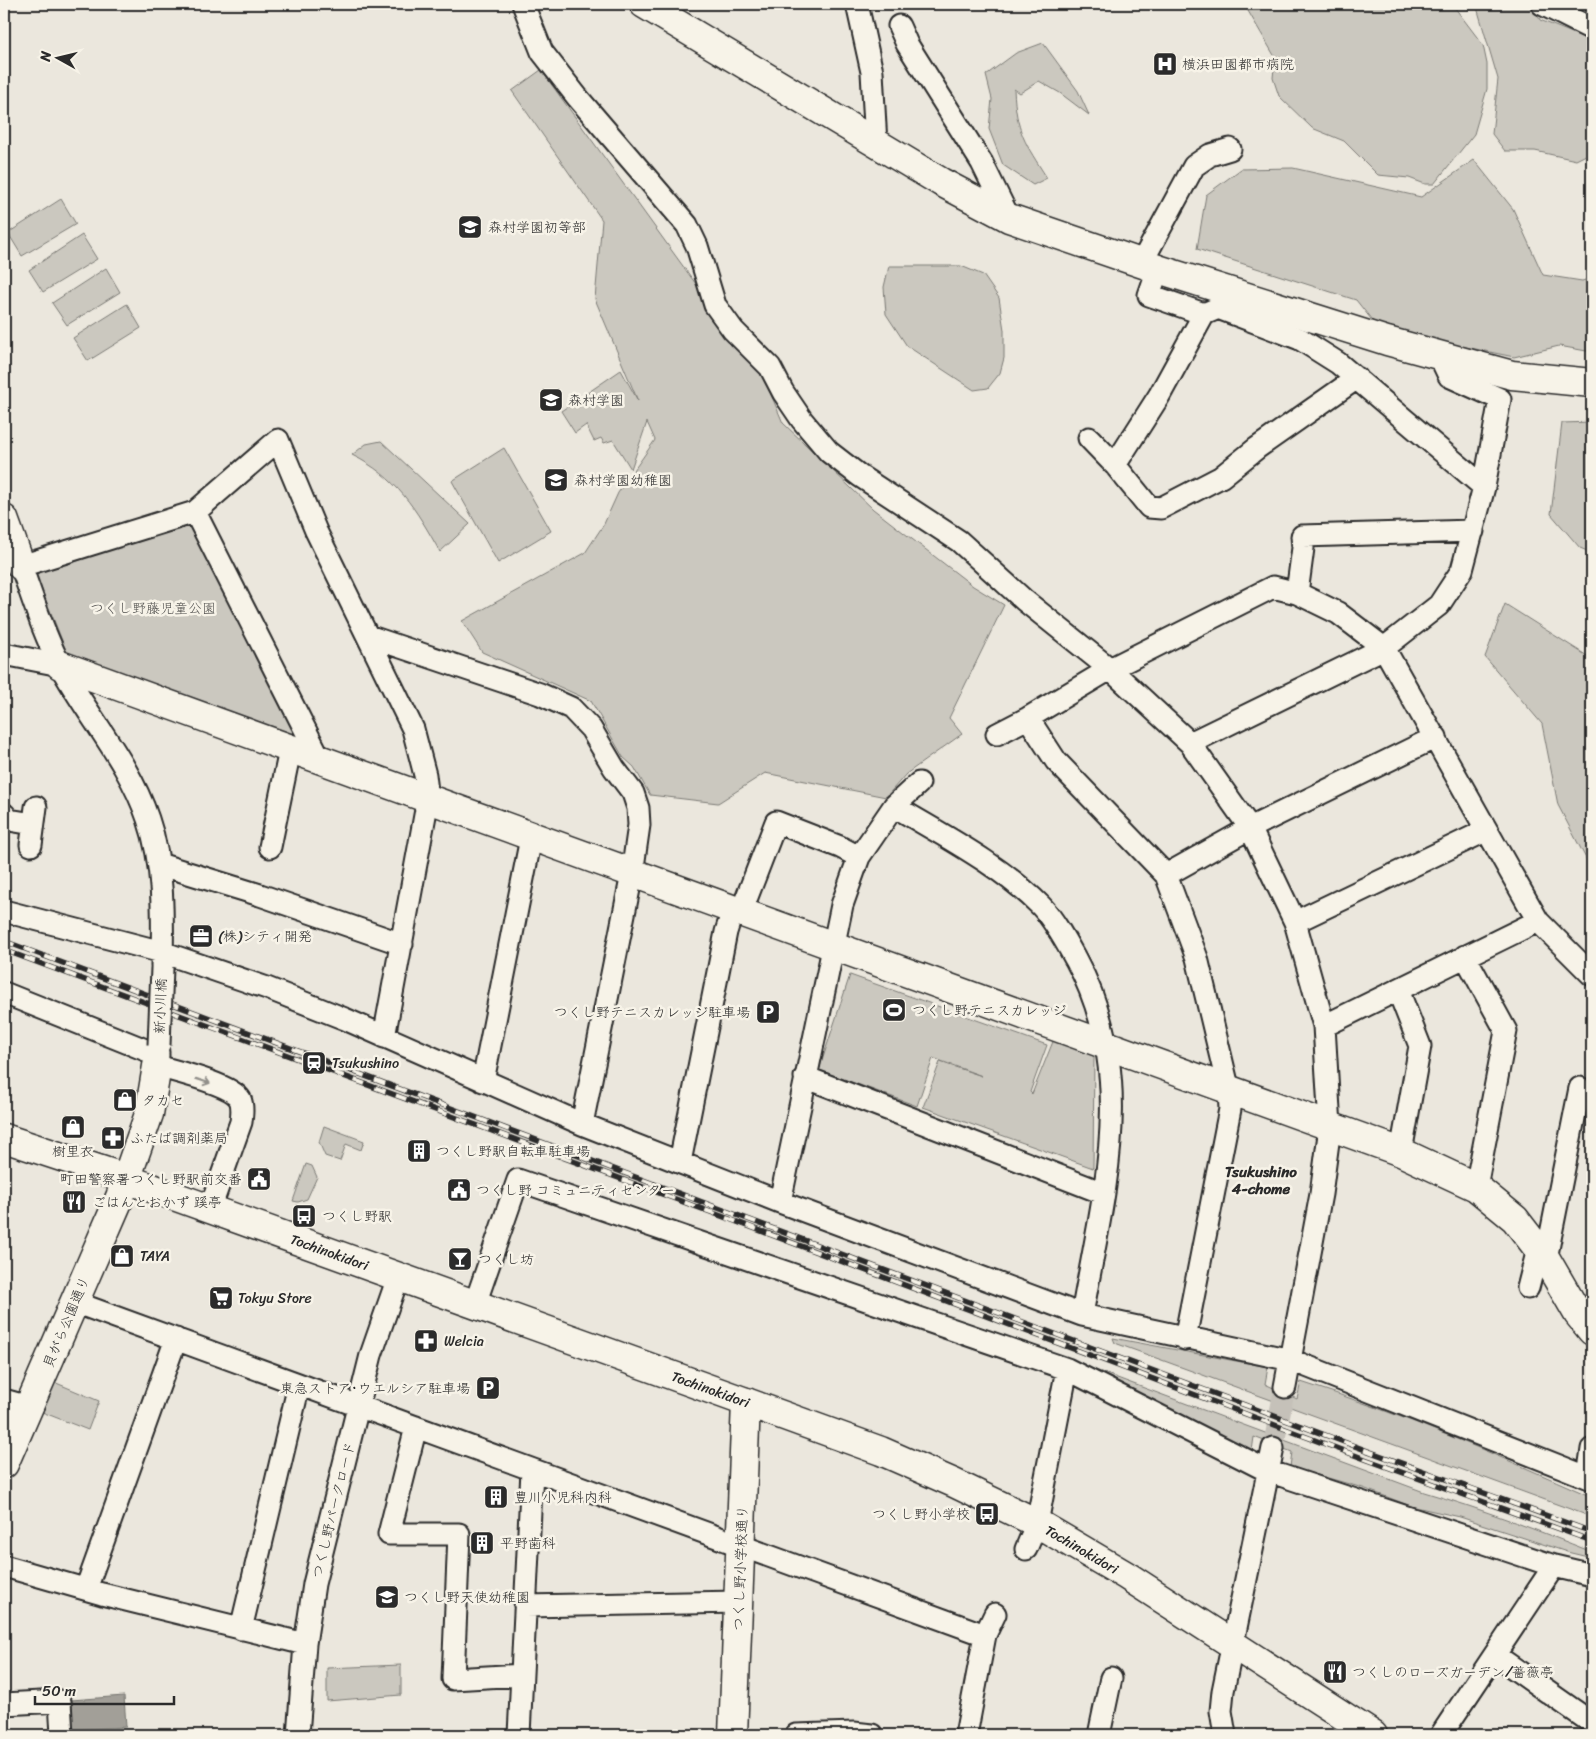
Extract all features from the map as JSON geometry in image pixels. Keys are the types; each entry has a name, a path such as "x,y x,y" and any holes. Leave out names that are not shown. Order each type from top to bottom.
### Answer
{"street":[{"path":"522,4 542,52 578,98 687,225 697,246 714,306 770,367 783,392 802,420 829,452 860,476 959,541 1024,600 1110,669 1190,743 1250,828 1295,922 1324,1026 1330,1127 1322,1194 1285,1387"},
{"path":"644,4 674,12 876,144 941,182 1009,218 1387,341 1512,375 1592,383"},
{"path":"857,4 872,72 876,144"},
{"path":"1542,4 1592,29"},
{"path":"899,26 907,44 982,163 1009,218"},
{"path":"1204,314 1149,295 1150,265 1194,166 1210,156 1230,149"},
{"path":"1115,465 1159,396 1204,314 1218,308 1300,339 1357,378 1387,406 1484,487"},
{"path":"1190,743 1384,648 1439,605 1462,570 1484,487 1500,400 1449,376 1438,354"},
{"path":"1089,438 1115,465 1149,507 1161,508 1221,477 1257,448 1357,378"},
{"path":"4,519 21,566 195,512 278,440 316,531 414,729 422,759 428,799 384,1037"},
{"path":"195,512 320,759"},
{"path":"1297,593 1304,548 1302,536 1473,531"},
{"name":"新小川橋","path":"21,566 46,636 60,665 136,789 148,819 159,864 163,915 158,1055"},
{"path":"997,734 1028,718 1110,669 1273,587 1297,593 1338,613 1384,648 1436,738 1485,831 1538,921 1592,975"},
{"path":"368,636 540,694 571,708 591,729 614,768 633,793 638,808 639,825 632,874 582,1124"},
{"path":"4,654 60,665 531,838 833,945 1109,1048 1401,1152 1476,1187 1515,1220 1542,1254 1578,1314 1592,1331"},
{"path":"1028,718 1056,761 1166,875 1196,958 1229,1091 1230,1109 1185,1338"},
{"path":"1166,875 1250,828 1436,738"},
{"path":"270,847 290,750"},
{"path":"780,1202 842,905 859,857 894,806 919,783"},
{"path":"894,806 1005,875 1042,908 1069,947 1092,988 1109,1048 1113,1106 1112,1145 1082,1315"},
{"path":"4,814 9,820 33,825"},
{"path":"680,1162 726,932 733,910 745,902 776,822 840,847 859,857"},
{"path":"1295,922 1485,831"},
{"path":"483,1081 531,838"},
{"path":"159,864 260,895 402,944"},
{"path":"4,911 162,960 267,988 582,1124 780,1202 1082,1315 1291,1360 1590,1478 1592,1449"},
{"path":"1324,1026 1538,921"},
{"path":"1465,956 1506,1031 1476,1187"},
{"path":"1398,990 1420,1046 1401,1152"},
{"path":"4,993 158,1055 226,1088 240,1099 242,1109 241,1122 210,1209"},
{"name":"貝がら公園通り","path":"4,1464 16,1403 74,1302 127,1179 149,1114 158,1055"},
{"path":"805,1077 1103,1193"},
{"path":"1528,1288 1542,1254 1580,1088"},
{"name":"Tochinokidori","path":"4,1138 127,1179 881,1451 1037,1522 1128,1576 1373,1735"},
{"path":"475,1304 518,1180 1067,1369 1268,1471 1554,1566 1592,1575"},
{"name":"つくし野パークロード","path":"298,1735 305,1644 314,1584 364,1409 371,1355 394,1289"},
{"path":"74,1302 532,1470 741,1544 985,1635"},
{"path":"86,1589 176,1339"},
{"path":"1026,1549 1037,1522 1067,1369"},
{"path":"240,1629 299,1385"},
{"name":"つくし野小学校通り","path":"733,1735 746,1402"},
{"path":"416,1427 389,1534 459,1534 453,1679 522,1675"},
{"path":"1225,1735 1221,1711 1273,1448"},
{"path":"519,1735 532,1470"},
{"path":"4,1566 240,1629 305,1644"},
{"path":"1441,1735 1554,1566"},
{"path":"525,1606 739,1602"},
{"path":"966,1735 985,1635 995,1614"},
{"path":"1495,1655 1592,1723"},
{"path":"1099,1735 1111,1678"},
{"path":"4,1704 60,1701 62,1735"},
{"path":"796,1735 854,1733 872,1735"}],"green space":[{"path":"1244,4 1452,4 1483,45 1487,64 1487,89 1474,134 1434,184 1425,184 1409,178 1378,175 1344,141 1312,128 1279,96 1273,78 1275,57"},
{"path":"1476,4 1532,4 1540,20 1592,41 1592,152 1576,160 1535,151 1505,151 1492,134 1498,79"},
{"path":"1043,43 1078,91 1089,115 1060,93 1039,81 1020,93 1014,89 1017,116 1023,136 1047,178 1033,185 1003,165 989,129 992,99 986,75 1016,53"},
{"path":"541,70 764,378 783,423 873,509 973,586 1004,605 949,718 962,734 906,774 886,797 765,773 718,803 650,795 634,767 623,757 591,701 482,652 462,621 585,553 604,524 618,493 655,440 647,422 631,469 613,440 604,443 601,438 594,441 586,425 575,433 561,411 621,370 638,401 595,299 602,220 512,91"},
{"path":"1474,160 1513,209 1543,275 1582,281 1592,278 1592,352 1559,346 1514,357 1379,329 1356,300 1197,249 1206,195 1241,169 1293,168 1421,197"},
{"path":"61,199 76,224 22,256 8,233"},
{"path":"82,235 97,259 43,292 29,270"},
{"path":"889,266 961,266 983,275 999,298 1004,330 1004,358 1000,373 988,388 974,390 907,346 886,314 884,287"},
{"path":"106,268 120,292 67,325 52,303"},
{"path":"127,304 141,328 88,361 73,338"},
{"path":"1592,422 1592,553 1580,548 1551,514 1562,423"},
{"path":"381,441 470,524 440,552 404,496 381,473 352,455 366,444"},
{"path":"504,448 551,531 498,563 452,481"},
{"name":"つくし野藤児童公園","path":"190,525 299,731 291,737 67,653 34,570 164,527"},
{"path":"1505,604 1592,659 1592,870 1558,805 1542,724 1485,657"},
{"path":"850,975 1047,1045 1030,1092 1032,1094 1054,1039 1094,1056 1093,1168 923,1107 940,1062 982,1076 933,1058 917,1106 819,1070"},
{"path":"324,1126 364,1141 361,1150 346,1144 340,1161 325,1156 319,1142"},
{"path":"306,1164 312,1166 317,1177 307,1199 298,1202 293,1201"},
{"path":"1113,1338 1268,1367 1265,1384 1297,1399 1301,1382 1338,1394 1448,1435 1592,1497 1592,1517 1115,1343"},
{"path":"1093,1369 1424,1492 1467,1505 1530,1528 1592,1552 1592,1558 1567,1552 1460,1517 1411,1506 1363,1488 1290,1467 1292,1452 1254,1437 1252,1451 1195,1421 1094,1373"},
{"path":"54,1382 99,1401 88,1430 42,1412"},
{"path":"401,1665 401,1695 327,1701 327,1668"}],"shaded area":[{"path":"124,1696 126,1727 73,1730 71,1700"}],"tunnel":[{"path":"1273,1448 1285,1387"}],"railway":[{"path":"4,941 1368,1451 1592,1532"},
{"path":"4,950 732,1220 1365,1459 1592,1541"}],"place":[{"name":"横浜田園都市病院","path":"1165,64"},
{"name":"森村学園初等部","path":"470,227"},
{"name":"森村学園","path":"551,400"},
{"name":"森村学園幼稚園","path":"556,480"},
{"name":"(株)シティ開発","path":"201,936"},
{"name":"つくし野テニスカレッジ","path":"894,1010"},
{"name":"つくし野テニスカレッジ駐車場","path":"768,1012"},
{"name":"Tsukushino","path":"314,1063"},
{"name":"タカセ","path":"125,1100"},
{"name":"樹里衣","path":"73,1127"},
{"name":"ふたば調剤薬局","path":"113,1138"},
{"name":"つくし野駅自転車駐車場","path":"419,1151"},
{"name":"町田警察署つくし野駅前交番","path":"259,1179"},
{"name":"つくし野 コミュニティセンター","path":"459,1190"},
{"name":"ごはんとおかず 蹊亭","path":"74,1202"},
{"name":"つくし野駅","path":"304,1216"},
{"name":"TAYA","path":"122,1256"},
{"name":"つくし坊","path":"460,1259"},
{"name":"Tokyu Store","path":"221,1298"},
{"name":"Welcia","path":"426,1341"},
{"name":"東急ストア･ウエルシア駐車場","path":"488,1388"},
{"name":"豊川小児科内科","path":"496,1497"},
{"name":"つくし野小学校","path":"987,1514"},
{"name":"平野歯科","path":"482,1543"},
{"name":"つくし野天使幼稚園","path":"387,1597"},
{"name":"つくしのローズガーデン/薔薇亭","path":"1335,1672"}],"district":[{"name":"Tsukushino 4-chome","path":"1261,1180"}]}
